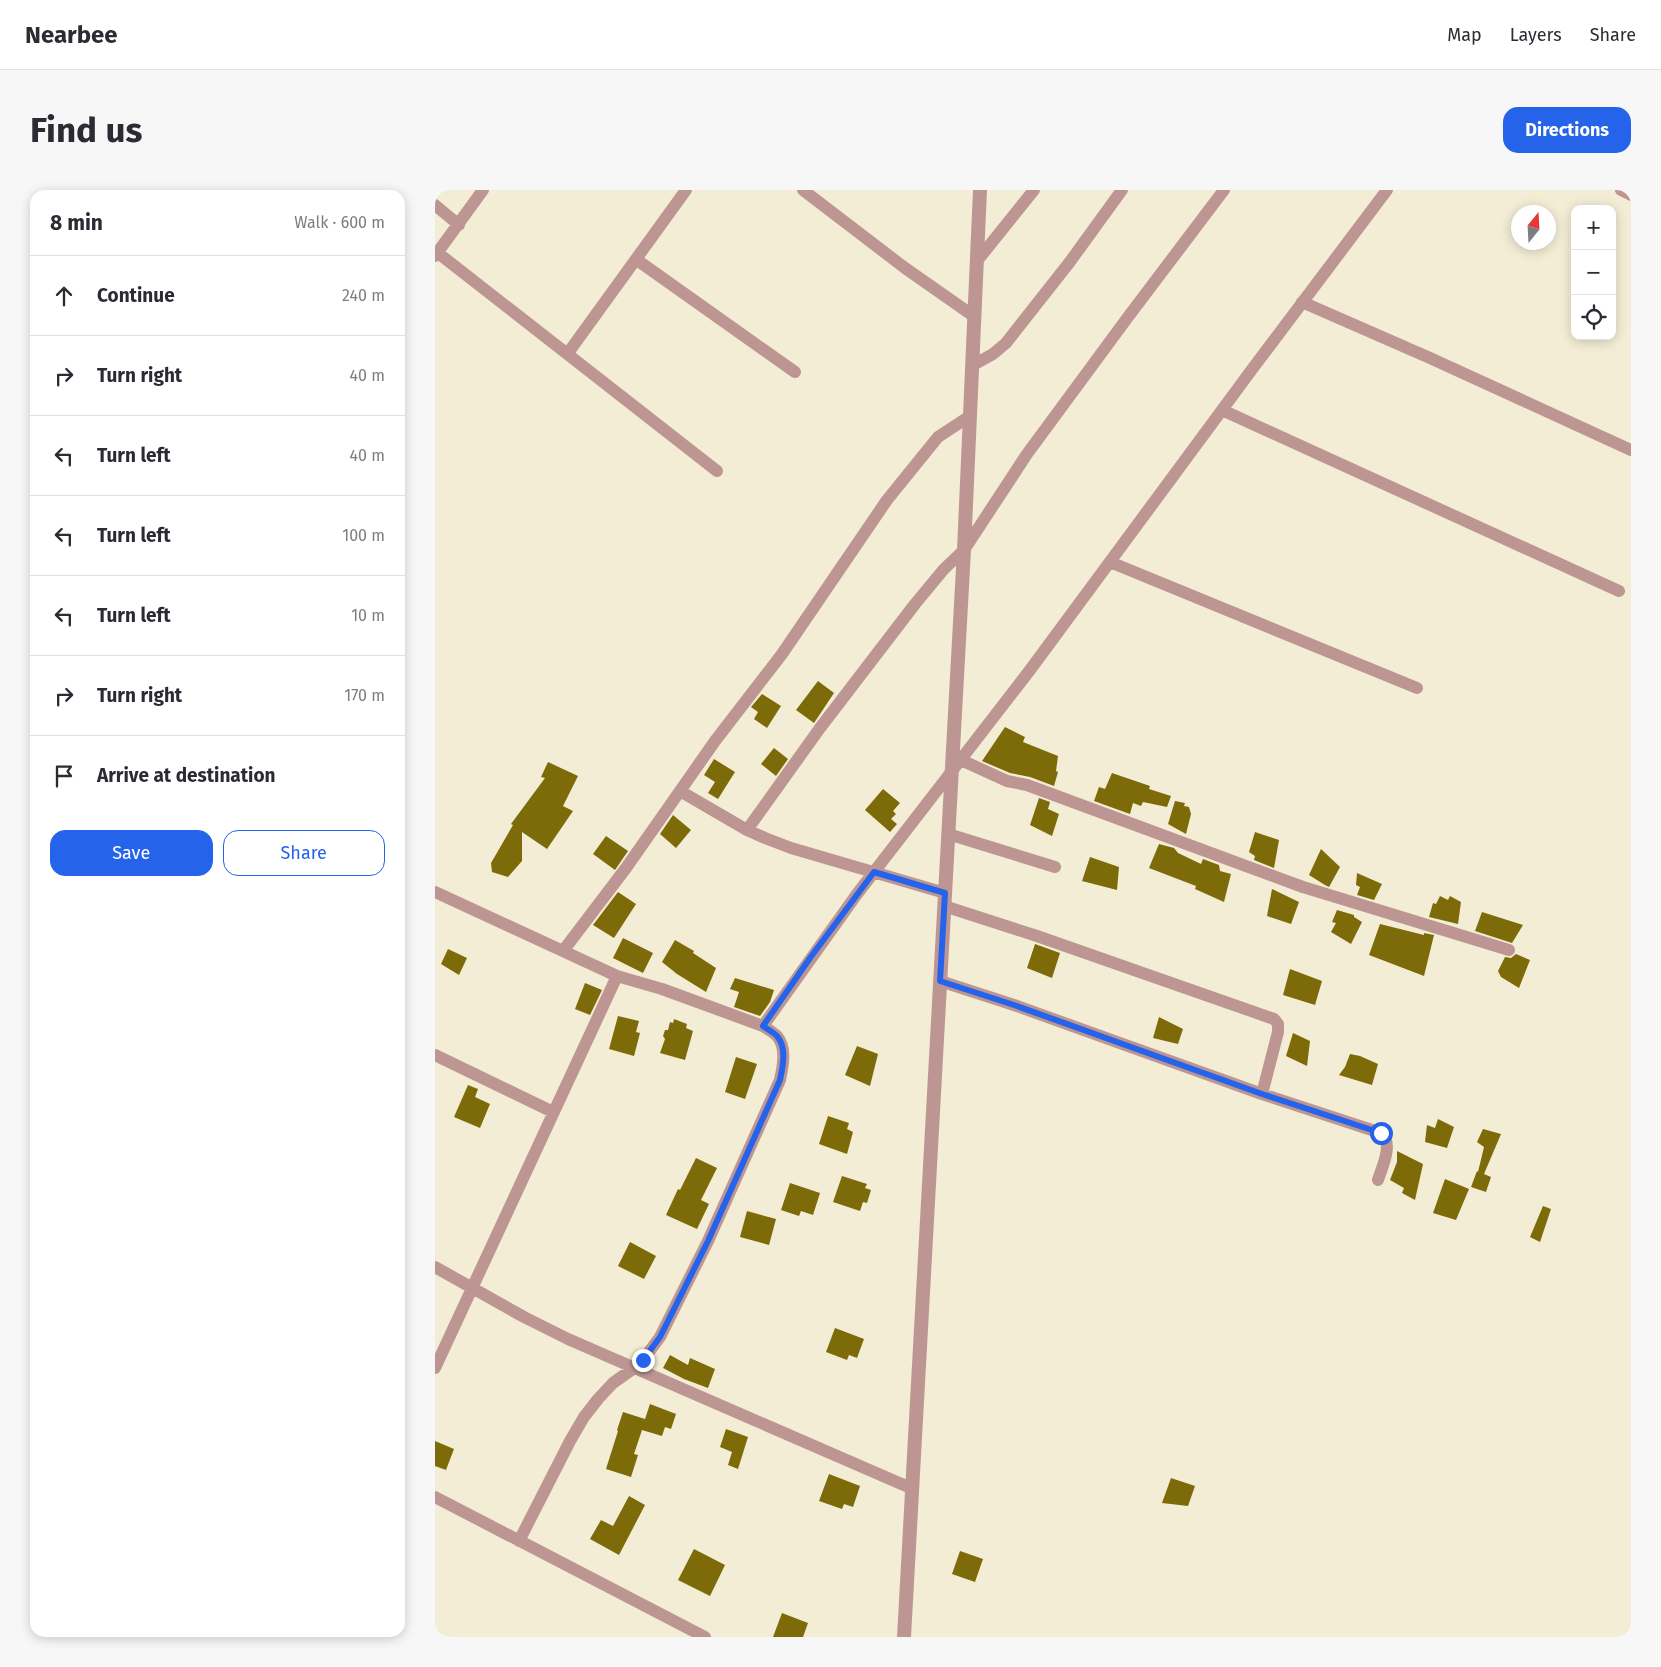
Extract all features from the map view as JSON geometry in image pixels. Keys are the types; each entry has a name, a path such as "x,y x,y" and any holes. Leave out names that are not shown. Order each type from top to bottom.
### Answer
{"street":[{"path":"483,190 436,254 568,353 717,471"},
{"path":"568,353 686,190"},
{"path":"803,190 905,268 975,317"},
{"path":"904,1637 964,550 980,190"},
{"path":"977,261 1034,190"},
{"path":"973,365 993,354 1006,343 1069,263 1122,190"},
{"path":"747,830 820,728 915,604 944,569 964,550 1027,454 1133,309 1224,190"},
{"path":"763,1026 810,958 874,872 1030,670 1387,190"},
{"path":"1621,190 1631,195"},
{"path":"435,205 459,225"},
{"path":"637,260 795,372"},
{"path":"1302,302 1631,450"},
{"path":"1222,410 1619,591"},
{"path":"563,952 626,868 715,741 782,654 887,500 938,437 970,416"},
{"path":"1110,562 1417,688"},
{"path":"961,760 1007,781 1027,785 1303,887 1509,950"},
{"path":"679,791 747,830 791,848 874,872 1098,957 1274,1019 1278,1024 1278,1032 1262,1094"},
{"path":"948,834 1055,868"},
{"path":"435,892 617,976 763,1026 777,1036 784,1058 780,1080 708,1241 660,1337 635,1368 613,1383 597,1399 584,1417 519,1541"},
{"path":"435,1368 617,976"},
{"path":"940,981 1014,1005 1262,1094 1381,1133 1385,1136 1388,1145 1378,1180"},
{"path":"435,1055 553,1112"},
{"path":"435,1268 568,1339 913,1489"},
{"path":"435,1497 519,1541 682,1632 705,1637"}],"building":[{"path":"818,681 834,693 814,723 796,710"},
{"path":"762,694 781,706 767,728 754,719 758,712 751,707"},
{"path":"1005,727 1025,737 1023,742 1058,756 1056,771 1058,772 1054,786 1030,777 1010,773 982,761"},
{"path":"774,748 788,759 776,776 761,764"},
{"path":"714,759 735,772 718,799 708,793 715,782 704,775"},
{"path":"548,762 578,776 563,806 573,811 547,849 522,832 522,861 508,877 492,872 491,863 513,825 511,824 545,778 541,777"},
{"path":"1112,773 1150,786 1149,789 1171,796 1167,807 1143,802 1141,806 1133,803 1130,814 1094,801 1099,787 1105,789"},
{"path":"883,789 900,803 893,811 896,814 891,819 897,824 890,832 865,810"},
{"path":"1039,798 1050,802 1048,809 1059,814 1052,836 1030,825"},
{"path":"1175,801 1185,803 1184,806 1189,807 1191,814 1186,834 1168,824"},
{"path":"673,815 691,830 676,848 660,834"},
{"path":"1255,832 1279,840 1274,868 1254,860 1255,856 1249,852"},
{"path":"606,836 628,851 615,870 593,854"},
{"path":"1159,844 1174,848 1178,853 1201,864 1203,859 1219,865 1220,871 1231,874 1224,902 1195,889 1196,886 1149,868"},
{"path":"1321,849 1340,867 1329,887 1309,875"},
{"path":"1090,857 1119,867 1117,890 1082,881"},
{"path":"1357,873 1382,884 1374,900 1357,895 1360,887 1356,885"},
{"path":"1272,889 1299,902 1291,924 1267,916"},
{"path":"618,892 636,904 614,938 593,925"},
{"path":"1440,896 1448,900 1450,896 1461,902 1458,924 1429,917 1433,903 1436,904"},
{"path":"1337,910 1354,915 1354,917 1362,922 1351,944 1331,932 1336,923 1332,922"},
{"path":"1482,912 1523,925 1512,943 1475,931"},
{"path":"1380,924 1424,935 1424,933 1434,935 1424,976 1369,955"},
{"path":"623,938 653,953 643,973 613,958"},
{"path":"675,940 694,951 693,953 716,968 706,992 662,962"},
{"path":"1035,944 1060,953 1052,978 1027,968"},
{"path":"448,949 467,958 459,975 441,964"},
{"path":"1516,954 1530,960 1519,988 1501,977 1498,971 1505,957 1511,958"},
{"path":"1290,969 1322,981 1315,1005 1283,995"},
{"path":"735,978 774,990 770,1002 760,1016 734,1007 739,992 730,989"},
{"path":"585,983 602,990 590,1015 575,1009"},
{"path":"618,1016 639,1021 636,1032 640,1033 634,1056 609,1049"},
{"path":"1159,1017 1183,1029 1178,1044 1153,1038"},
{"path":"674,1019 687,1024 686,1028 693,1031 685,1060 660,1053 665,1039 663,1036 665,1030 668,1030 670,1022 673,1023"},
{"path":"1293,1033 1310,1041 1307,1066 1286,1056"},
{"path":"857,1046 878,1054 870,1086 845,1075"},
{"path":"1350,1054 1378,1064 1372,1085 1339,1075 1345,1067"},
{"path":"736,1057 757,1064 745,1099 725,1092"},
{"path":"468,1085 478,1089 475,1097 490,1104 480,1128 454,1117"},
{"path":"828,1116 849,1123 847,1129 853,1132 847,1154 819,1144"},
{"path":"1438,1119 1454,1127 1447,1148 1425,1142 1427,1125 1435,1128"},
{"path":"1483,1129 1501,1134 1484,1174 1491,1177 1486,1192 1471,1187 1478,1172 1484,1147 1477,1142"},
{"path":"1397,1151 1423,1164 1415,1200 1402,1193 1404,1188 1390,1180 1397,1162"},
{"path":"696,1158 717,1168 701,1200 709,1204 697,1229 666,1215"},
{"path":"842,1176 867,1184 865,1188 871,1190 867,1203 863,1202 860,1211 833,1202"},
{"path":"1445,1179 1469,1189 1456,1220 1433,1213"},
{"path":"790,1183 820,1193 813,1215 801,1211 799,1216 781,1210"},
{"path":"1543,1206 1551,1209 1540,1242 1530,1237"},
{"path":"747,1211 776,1219 769,1245 740,1237"},
{"path":"630,1242 656,1256 644,1279 618,1266"},
{"path":"835,1328 864,1339 857,1358 849,1355 847,1360 826,1352"},
{"path":"670,1355 688,1365 690,1358 715,1369 708,1388 684,1379 663,1368"},
{"path":"650,1404 676,1414 671,1429 665,1427 662,1436 642,1430 634,1454 638,1455 631,1477 606,1469 623,1412 645,1419"},
{"path":"726,1429 748,1437 738,1469 728,1465 732,1452 720,1447"},
{"path":"435,1441 454,1449 446,1470 435,1466"},
{"path":"829,1474 860,1486 853,1507 844,1504 842,1509 819,1501"},
{"path":"1171,1478 1195,1486 1188,1506 1162,1503"},
{"path":"629,1496 645,1505 619,1555 590,1539 601,1520 613,1526"},
{"path":"694,1549 725,1565 710,1596 678,1580"},
{"path":"960,1551 983,1559 975,1582 952,1574"},
{"path":"782,1613 808,1623 803,1637 773,1637"}],"route":[{"path":"643,1360 660,1337 708,1241 780,1080 784,1058 782,1047 777,1036 763,1026 810,958 874,872 945,893 940,981 1014,1005 1262,1094 1381,1133"}]}
